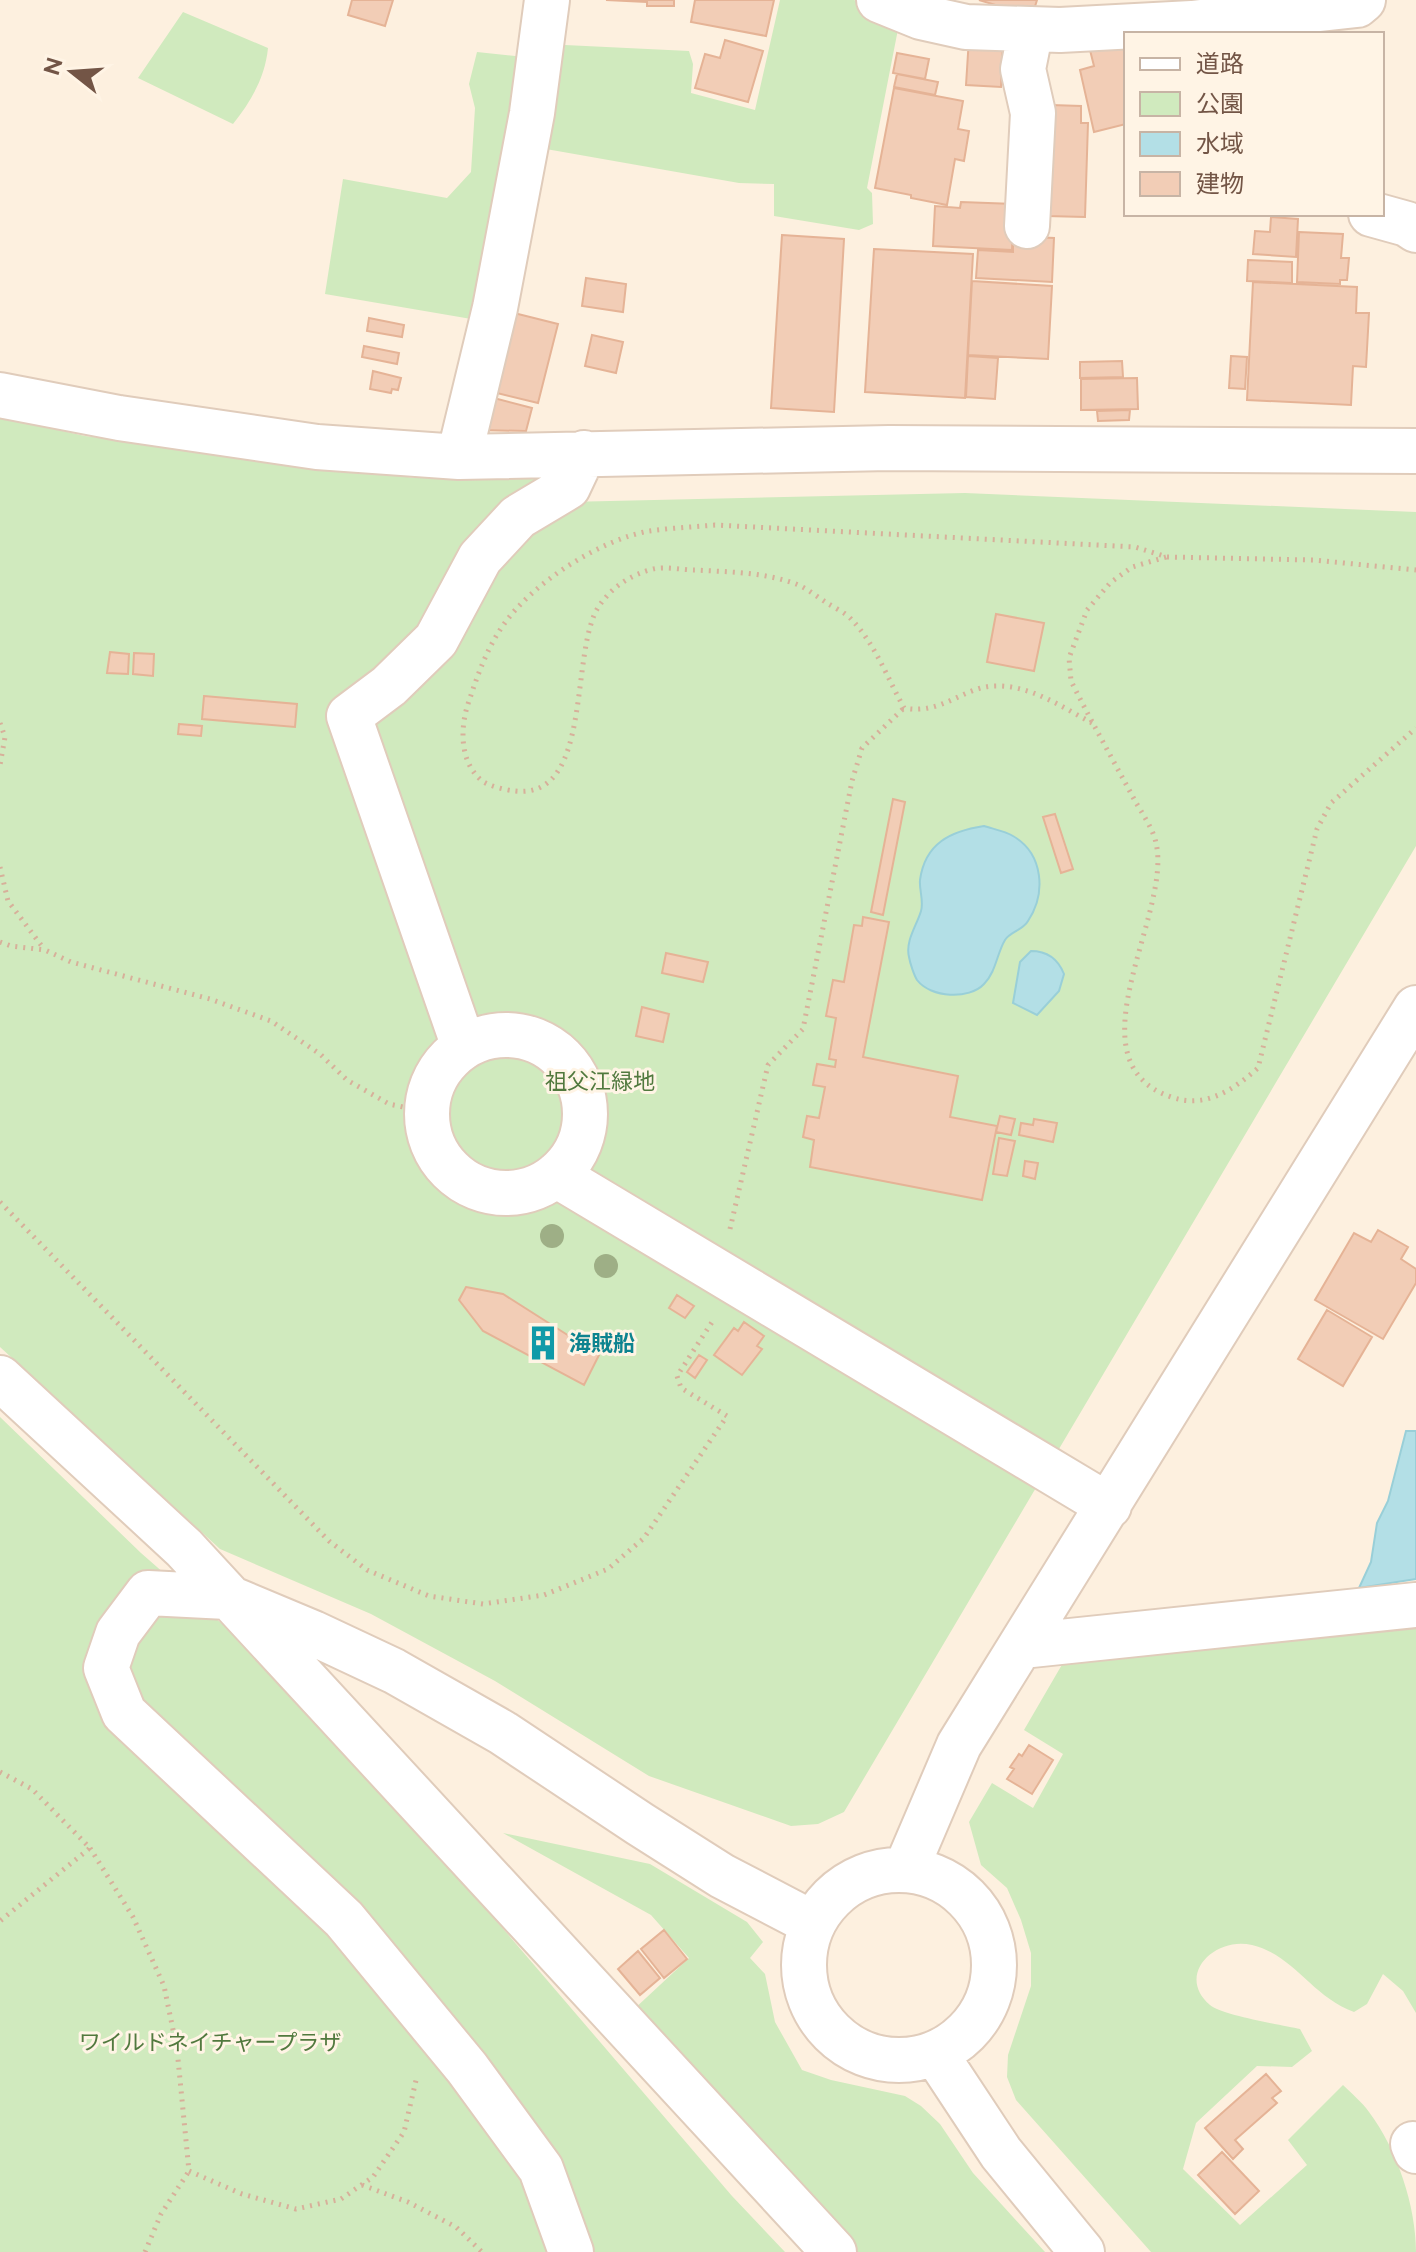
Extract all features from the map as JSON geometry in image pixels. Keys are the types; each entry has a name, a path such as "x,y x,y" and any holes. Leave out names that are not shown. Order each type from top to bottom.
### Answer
{"street":[{"path":"459,457 501,278 532,113 547,0"},
{"path":"879,0 921,17 966,27 1056,20 1192,23 1357,5 1363,0"},
{"path":"1027,226 1033,113 1023,69 1056,20"},
{"path":"1378,216 1407,224 1416,230"},
{"path":"0,395 119,418 317,447 459,457 889,448 1416,451"},
{"path":"464,1047 349,716 389,686 436,640 480,558 518,517 568,487 584,453"},
{"path":"906,1869 959,1745 1416,1008"},
{"path":"514,1035 540,1042 562,1057 578,1079 585,1104 584,1131 574,1155 556,1175 534,1189 509,1194 483,1190 460,1179 442,1161 430,1138 427,1112 432,1087 444,1064 464,1047 488,1036 514,1035"},
{"path":"556,1175 1109,1506"},
{"path":"0,1378 184,1548 834,2252"},
{"path":"571,2252 541,2169 467,2068 344,1919 124,1713 106,1668 118,1633 148,1593 227,1597 394,1671 503,1733 722,1876 812,1923"},
{"path":"1022,1646 1416,1605"},
{"path":"906,1869 937,1877 963,1894 983,1919 993,1949 993,1981 982,2011 962,2037 935,2053 907,2060 879,2059 852,2048 829,2030 813,2007 804,1980 804,1950 812,1923 836,1893 868,1874 906,1869"},
{"path":"935,2053 1001,2153 1082,2252"}],"path":[{"path":"904,708 870,645 851,618 797,585 747,573 655,569 622,581 598,607 587,637 570,744 562,768 548,784 525,793 482,782 469,766 462,739 466,708 482,663 504,623 535,592 574,562 646,532 715,525 1135,547 1167,557 1313,560 1416,570"},
{"path":"1167,557 1132,567 1110,583 1087,610 1069,658 1071,681 1156,842 1157,873 1123,1025 1125,1053 1136,1071 1155,1091 1183,1101 1210,1099 1235,1087 1258,1068 1317,829 1331,803 1416,728"},
{"path":"904,708 921,711 992,686 1022,689 1092,723"},
{"path":"0,1202 329,1541 367,1570 429,1596 483,1604 544,1595 608,1569 644,1538 727,1416 681,1388 677,1376 728,1278 768,1065 803,1029 852,781 862,748 904,708"},
{"path":"0,723 5,737 0,765"},
{"path":"0,867 8,901 45,950"},
{"path":"0,942 45,950 71,962 210,999 271,1021 320,1054 347,1080 389,1104 427,1112"},
{"path":"0,1772 32,1789 90,1848 133,1917 164,1986 177,2049 189,2171 161,2214 145,2252"},
{"path":"0,1921 90,1848"},
{"path":"189,2171 242,2194 296,2209 341,2199 373,2177 404,2132 419,2064"},
{"path":"361,2185 408,2202 456,2227 482,2252"}],"green space":[{"path":"780,0 854,0 900,19 867,188 872,193 873,224 859,230 774,216 774,184 739,183 546,149 565,45 689,51 693,64 691,93 755,110"},
{"path":"183,12 268,48 256,89 233,124 138,78"},
{"path":"477,52 534,58 483,321 325,294 343,179 447,198 471,172 475,108 469,84"},
{"name":"祖父江緑地","path":"0,417 85,436 415,478 547,471 566,502 965,493 1416,512 1416,846 844,1812 818,1824 791,1826 649,1776 495,1681 371,1614 220,1549 0,1347"},
{"name":"ワイルドネイチャープラザ","path":"0,1417 141,1553 262,1659 481,1903 732,2196 785,2252 0,2252"},
{"path":"1416,1616 1416,2013 1403,1991 1383,1974 1367,2004 1354,2012 1326,1996 1280,1957 1267,1950 1238,1944 1213,1952 1198,1970 1197,1982 1200,1993 1210,2005 1239,2016 1300,2029 1312,2051 1292,2067 1257,2066 1196,2123 1183,2169 1240,2225 1307,2165 1288,2140 1343,2085 1369,2112 1396,2160 1409,2197 1416,2252 1151,2252 1016,2100 1007,2077 1008,2055 1031,1986 1031,1953 1007,1888 981,1865 969,1822 992,1783 1033,1808 1063,1754 1024,1730 1067,1656"},
{"path":"503,1833 650,1864 747,1922 763,1942 750,1958 765,1974 775,2022 802,2070 831,2080 905,2096 921,2106 940,2124 973,2173 1045,2252 850,2252 632,2011 689,1958 651,1915"}],"water":[{"path":"984,826 1013,836 1031,853 1039,875 1038,899 1026,924 1005,940 984,984 960,995 940,993 917,980 908,951 922,907 920,884 923,867 927,857 942,841 961,831"},
{"path":"1031,951 1052,957 1064,974 1059,991 1037,1015 1013,1003 1020,962"},
{"path":"1406,1431 1416,1431 1416,1579 1359,1588 1371,1562 1377,1523 1388,1501"}],"building":[{"path":"352,0 393,0 385,26 348,15"},
{"path":"606,0 674,0 674,6 647,6 647,2"},
{"path":"695,0 774,0 766,36 691,22"},
{"path":"979,0 1037,0 1032,16"},
{"path":"969,38 1003,40 1001,87 966,85"},
{"path":"725,40 763,51 748,102 695,88 705,54 720,58"},
{"path":"1124,42 1124,124 1094,132 1080,70 1094,66 1090,50"},
{"path":"897,53 929,59 925,79 893,73"},
{"path":"897,74 938,82 935,95 894,87"},
{"path":"894,88 963,101 958,129 969,131 964,161 955,159 947,205 875,188"},
{"path":"1051,105 1081,106 1081,123 1088,123 1085,217 1047,216"},
{"path":"961,202 1014,204 1012,250 933,246 935,206 960,208"},
{"path":"1271,217 1298,219 1296,257 1253,254 1255,231 1270,232"},
{"path":"1299,232 1343,234 1341,258 1349,258 1347,280 1340,280 1340,284 1297,282"},
{"path":"782,235 844,239 834,412 771,408"},
{"path":"1013,236 1054,238 1052,282 976,278 978,250 1013,252"},
{"path":"874,249 973,254 965,398 865,392"},
{"path":"1248,260 1292,262 1292,283 1247,281"},
{"path":"586,278 626,284 623,312 582,306"},
{"path":"972,281 1052,286 1048,359 968,355"},
{"path":"1253,282 1357,287 1356,313 1369,313 1366,367 1353,366 1351,405 1247,400"},
{"path":"514,313 558,324 538,403 493,392"},
{"path":"369,318 404,325 402,337 367,331"},
{"path":"592,335 623,342 616,373 585,366"},
{"path":"364,346 399,353 397,364 362,357"},
{"path":"968,356 998,358 995,399 966,397"},
{"path":"1231,356 1247,357 1245,389 1229,388"},
{"path":"1122,361 1123,377 1080,378 1080,362"},
{"path":"373,371 401,378 398,390 392,389 391,393 370,389"},
{"path":"1137,378 1138,409 1081,410 1081,379"},
{"path":"490,397 532,408 526,431 481,430"},
{"path":"1130,410 1129,420 1098,421 1097,411"},
{"path":"996,614 1044,623 1034,671 987,662"},
{"path":"110,652 129,654 128,674 107,673"},
{"path":"134,653 154,654 153,676 133,674"},
{"path":"204,696 297,704 295,727 202,719"},
{"path":"179,724 202,726 201,736 178,734"},
{"path":"893,799 905,802 883,915 871,912"},
{"path":"1055,814 1073,869 1061,873 1043,817"},
{"path":"863,917 889,922 863,1057 958,1076 950,1117 997,1126 982,1200 810,1167 814,1140 803,1137 807,1116 819,1118 825,1087 813,1085 817,1064 835,1067 836,1060 829,1059 836,1018 826,1016 833,980 844,982 854,925 862,926"},
{"path":"666,953 708,962 703,982 662,973"},
{"path":"642,1007 669,1014 663,1042 636,1036"},
{"path":"1000,1116 1015,1119 1011,1135 996,1132"},
{"path":"1034,1119 1057,1123 1053,1142 1019,1135 1021,1123 1033,1125"},
{"path":"999,1138 1015,1141 1007,1176 993,1174"},
{"path":"1025,1161 1038,1163 1035,1179 1023,1176"},
{"path":"1378,1230 1408,1247 1401,1259 1416,1269 1416,1283 1383,1339 1315,1300 1354,1233 1371,1242"},
{"name":"海賊船","path":"466,1287 503,1294 599,1355 584,1385 483,1331 459,1300"},
{"path":"677,1295 694,1306 685,1318 669,1308"},
{"path":"1327,1310 1372,1337 1343,1386 1298,1359"},
{"path":"744,1322 764,1336 757,1346 762,1349 742,1375 714,1355 734,1328 738,1331"},
{"path":"699,1355 707,1360 695,1378 687,1372"},
{"path":"1029,1745 1053,1760 1032,1794 1007,1779 1014,1769 1010,1767"},
{"path":"664,1930 687,1959 664,1978 641,1949"},
{"path":"638,1951 660,1978 640,1995 618,1969"},
{"path":"1266,2074 1281,2091 1272,2098 1277,2103 1235,2140 1243,2149 1233,2159 1205,2128"},
{"path":"1222,2152 1259,2191 1235,2214 1198,2175"}],"place":[{"name":"海賊船","path":"543,1343"}]}
